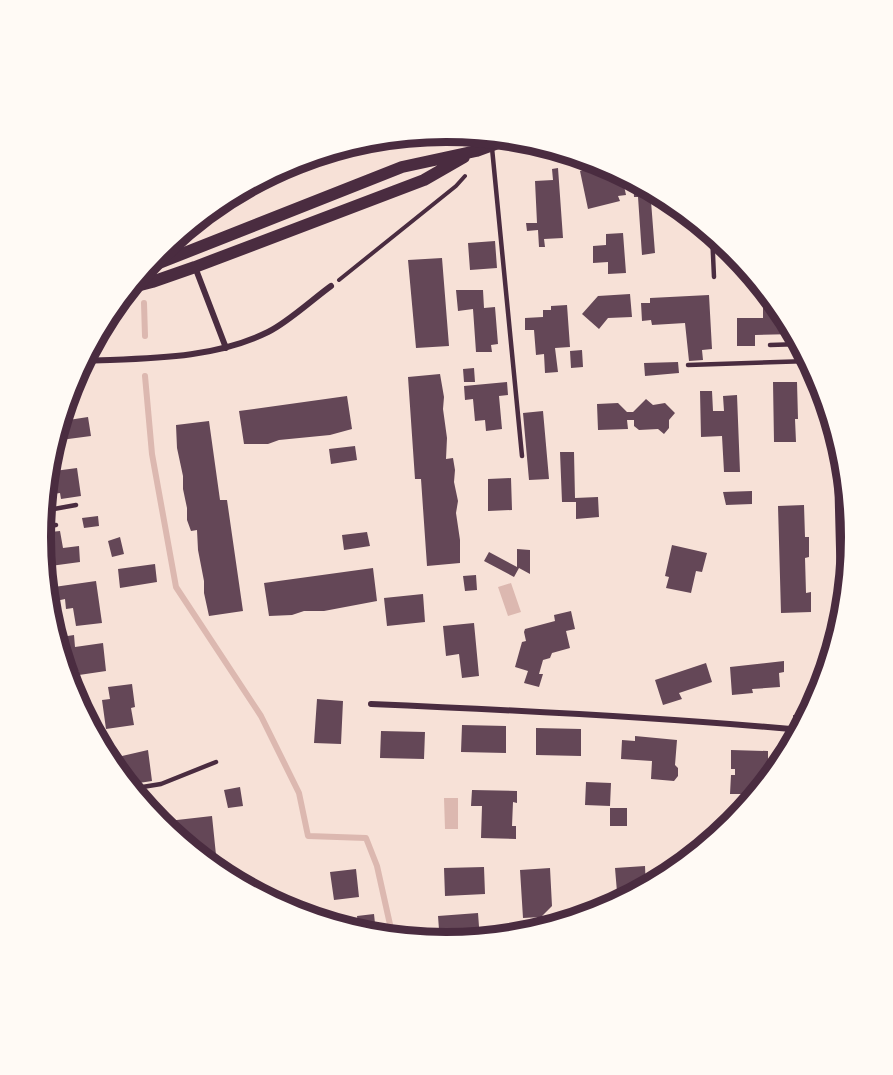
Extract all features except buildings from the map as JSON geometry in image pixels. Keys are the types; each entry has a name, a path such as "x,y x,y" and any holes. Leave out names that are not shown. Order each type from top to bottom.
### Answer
{"main road":[{"path":"165,260 402,167 476,151 492,145"},
{"path":"143,284 195,267 424,180 476,151"},
{"path":"189,250 195,267"}],"street":[{"path":"195,267 226,348"},
{"path":"93,360 206,353 226,348 270,332 331,286"},
{"path":"837,478 840,572"},
{"path":"370,704 555,711 686,719 792,729"}],"lane":[{"path":"473,143 476,151"},
{"path":"492,145 522,456"},
{"path":"713,245 714,277"},
{"path":"770,345 791,344"},
{"path":"688,365 800,361"},
{"path":"52,509 76,505"},
{"path":"51,525 56,525"},
{"path":"140,787 161,784 216,762"}],"path":[{"path":"331,286 456,186 471,170"}],"shaded area":[{"path":"511,583 521,612 508,616 498,587"},
{"path":"444,798 458,798 458,829 445,829"}],"waterway":[{"path":"144,303 145,336"},
{"path":"145,376 152,454 176,587 261,716 299,793 308,836 366,838 377,866 391,929"}]}
